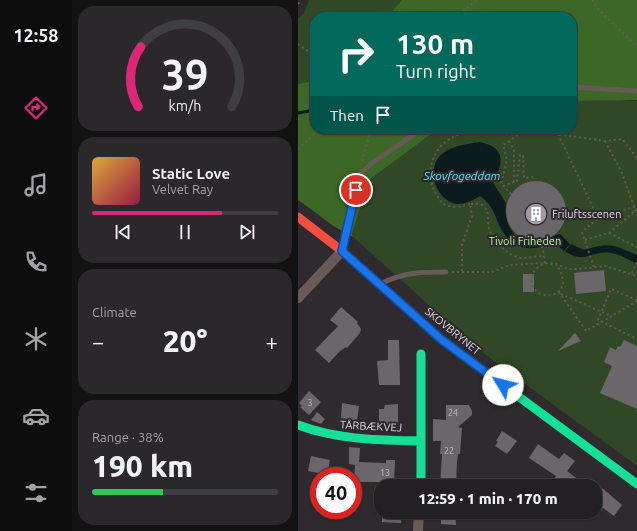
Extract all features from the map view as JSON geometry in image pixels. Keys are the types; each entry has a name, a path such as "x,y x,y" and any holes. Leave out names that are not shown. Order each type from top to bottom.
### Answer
{"street":[{"name":"SKOVBRYNET","path":"298,217 342,251 442,340 637,484"},
{"path":"298,298 342,251"},
{"path":"421,354 421,479"},
{"name":"TÅRBÆKVEJ","path":"298,425 338,437 421,441"},
{"path":"418,531 419,519"}],"lane":[{"path":"577,87 637,91"},
{"path":"342,251 358,176 372,163 415,134"},
{"path":"379,284 397,276 420,272 446,272"}],"path":[{"path":"298,4 301,0"},
{"path":"461,12 477,0"},
{"path":"592,0 637,47"},
{"path":"298,44 310,52"},
{"path":"298,149 314,134"},
{"path":"358,176 370,134"},
{"path":"461,134 439,149 433,158 430,168 432,184 443,204 459,207 470,204 478,204 485,208 491,232 505,250 521,258 544,256"},
{"path":"502,134 518,135"},
{"path":"558,134 605,141 622,139 637,158"},
{"path":"558,134 598,218"},
{"path":"511,194 503,186 501,179 506,160 503,146 509,140 518,135"},
{"path":"509,140 514,150 516,181"},
{"path":"605,141 622,173 636,206 637,215"},
{"path":"516,181 520,155 523,155 524,178"},
{"path":"503,186 524,178 535,177"},
{"path":"462,271 462,245 472,216 470,204"},
{"path":"594,267 582,232 598,218 636,206"},
{"path":"585,240 609,233 636,211"},
{"path":"609,233 637,247"},
{"path":"541,242 546,263"},
{"path":"632,273 637,262"},
{"path":"546,263 537,268 532,277 533,286 536,291 544,296 559,293 562,288 564,278 556,264"},
{"path":"446,272 492,272 510,265 546,263 556,264 572,269 605,266 632,273 637,276"},
{"path":"600,322 598,320 611,289 637,300"},
{"path":"559,293 611,316"},
{"path":"559,293 586,331 637,300"},
{"path":"600,322 637,339"}],"green space":[{"path":"309,0 402,0 391,12 310,12 310,81 298,84 298,19 304,13"},
{"path":"402,0 637,0 637,100 577,101 577,12 391,12"},
{"path":"310,81 310,134 431,134 369,180 352,234 353,237 335,227 298,200 298,84"},
{"name":"Tivoli Friheden","path":"577,101 637,101 637,466 479,350 353,237 352,234 369,180 431,134 577,134"}],"water":[{"name":"Skovfogeddam","path":"480,142 495,148 499,152 499,169 493,183 506,203 506,218 512,231 516,236 529,243 537,243 560,234 570,244 564,251 555,245 525,248 514,243 503,232 491,207 480,196 467,203 458,204 451,202 440,193 434,179 435,164 438,158 452,148"},
{"path":"571,244 584,250 606,245 616,246 637,255 637,264 611,253 598,253 578,257 565,251"}],"building":[{"name":"Friluftsscenen","path":"530,181 542,181 553,186 561,194 566,205 564,223 553,236 542,241 530,241 519,236 511,228 506,217 506,205 511,194 519,186"},
{"path":"604,270 606,291 576,294 574,273"},
{"path":"523,274 534,274 534,292 523,292"},
{"path":"341,307 358,322 357,323 361,329 360,333 347,348 346,347 339,352 329,363 315,350 338,326 330,320"},
{"path":"575,333 581,341 558,351"},
{"path":"388,340 399,340 400,385 379,385 377,361 388,360"},
{"path":"624,340 637,346 637,409 600,393 612,366 604,362 610,347 616,350 618,346 620,347"},
{"path":"309,391 321,402 309,415 300,407 302,406 299,403"},
{"path":"342,403 359,406 357,421 341,418"},
{"path":"398,404 398,424 379,424 379,409 384,409 385,405"},
{"path":"446,405 469,405 472,411 472,415 458,427 462,428 456,479 440,479 441,441 433,441 433,419 446,420"},
{"path":"317,412 325,419 321,424 311,420"},
{"path":"502,431 517,441 507,454 495,446 498,442 496,441"},
{"path":"538,444 559,459 564,453 575,461 567,471 578,479 554,479 556,476 529,458"},
{"path":"349,447 360,448 359,462 386,463 386,460 395,460 394,479 374,479 374,482 362,482 362,467 355,467 355,465 349,464"},
{"path":"311,456 330,460 329,467 310,467 310,471 308,471"},
{"path":"602,488 622,505 614,516 603,508 602,510"},
{"path":"382,519 401,519 401,523 382,522"},
{"path":"441,519 456,519 456,525 441,524"}],"waterway":[{"path":"298,113 310,111"}],"traffic: fast":[{"path":"368,274 442,340 637,484"},
{"path":"421,354 421,479"},
{"path":"298,425 328,434 343,436 421,441"}],"traffic: jam":[{"path":"298,217 342,251 368,274"}],"place":[{"name":"Friluftsscenen","path":"536,214"}],"route":[{"path":"356,190 342,251 442,340 503,385"}]}
